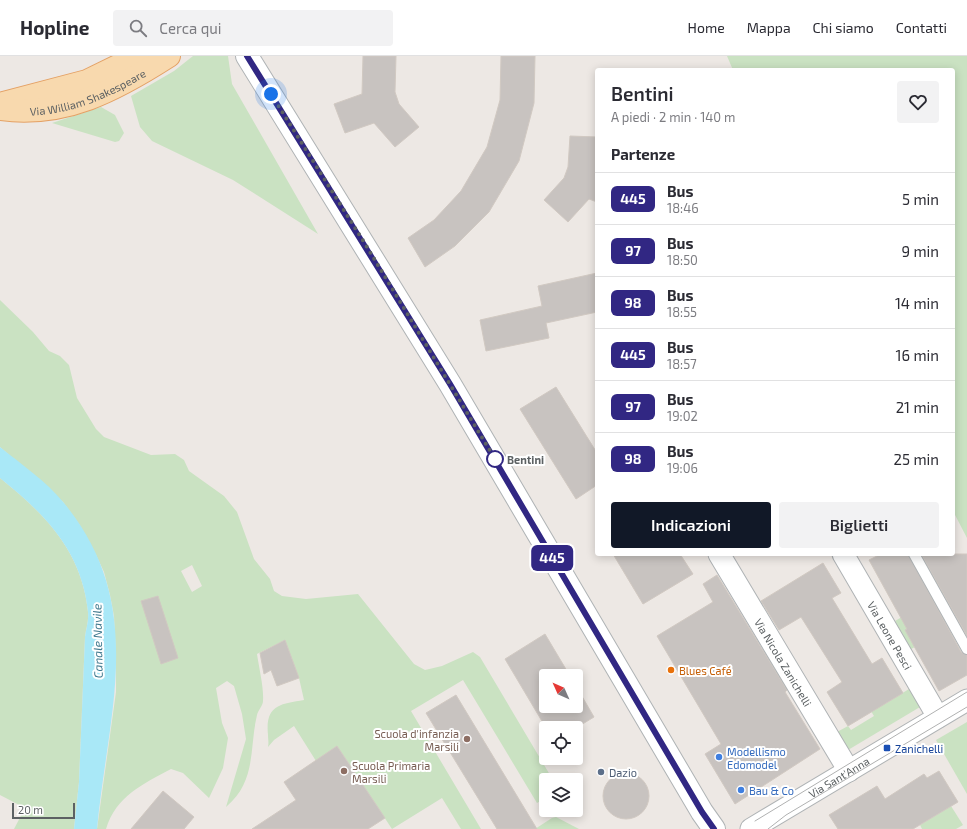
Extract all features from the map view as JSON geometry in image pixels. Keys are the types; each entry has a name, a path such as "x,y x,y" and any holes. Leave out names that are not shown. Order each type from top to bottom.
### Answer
{"main road":[{"name":"Via William Shakespeare","path":"0,104 87,80 138,56"},
{"name":"Via William Shakespeare","path":"0,109 23,112 57,109 98,96 138,76 169,56"}],"street":[{"path":"247,56 450,384 702,812 714,829"},
{"name":"Via Nicola Zanichelli","path":"721,556 849,771"},
{"name":"Via Leone Pesci","path":"844,556 938,717"},
{"name":"Via Sant'Anna","path":"751,829 967,700"}],"lane":[{"path":"915,556 967,649"}],"green space":[{"path":"193,56 228,56 232,84 318,234 233,180 152,141 140,127 131,96 174,71"},
{"path":"727,56 967,56 967,538 955,515 955,68 732,68"},
{"path":"101,107 115,115 124,133 119,141 115,142 52,123"},
{"path":"0,300 33,332 49,351 60,356 69,365 77,398 96,429 104,437 151,455 175,454 184,460 189,471 224,496 237,512 254,559 270,579 274,591 282,596 306,599 358,594 414,664 425,670 442,666 473,652 480,657 539,756 539,765 544,765 549,773 539,773 539,802 537,803 463,680 411,711 481,829 461,829 442,798 392,829 337,746 316,761 294,726 274,740 268,747 268,725 269,717 272,712 281,705 304,700 299,678 285,640 257,654 262,684 263,703 257,715 247,775 243,786 236,797 226,807 246,739 242,714 234,686 227,681 216,688 222,723 228,738 223,768 209,798 183,773 171,769 132,792 116,808 106,829 97,829 116,692 114,616 104,572 79,524 63,502 0,447","holes":["192,565 202,586 192,592 181,571"]},
{"path":"0,478 32,506 59,536 70,553 78,571 84,591 88,618 85,637 79,782 74,829 14,829 25,808 0,795"},
{"path":"926,603 933,614 905,630 915,647 911,649 895,621"},
{"path":"909,689 920,707 848,750 837,732 848,726 851,730 874,716 866,703 879,695 885,704"},
{"path":"967,722 967,794 936,740"},
{"path":"951,806 963,825 956,829 922,829 920,825"},
{"path":"556,817 579,829 535,829"}],"water":[{"name":"Canale Navile","path":"0,447 41,480 64,503 90,541 106,581 114,620 116,660 114,701 97,829 74,829 79,782 85,637 88,618 84,591 78,571 70,553 59,536 32,506 0,478"}],"building":[{"path":"363,56 396,56 395,92 399,104 419,127 395,147 374,123 345,133 334,104 362,94"},
{"path":"501,56 535,56 534,103 519,161 489,212 455,246 425,267 408,238 434,220 461,191 487,147 500,100"},
{"path":"570,136 595,137 595,201 589,199 568,222 544,200 564,178 568,167"},
{"path":"595,273 595,312 546,323 549,338 486,351 480,320 542,306 538,286"},
{"path":"556,387 595,450 595,486 576,499 520,409"},
{"path":"955,554 967,554 967,636 922,556 955,556"},
{"path":"614,556 681,556 693,574 643,604"},
{"path":"877,556 909,556 961,652 967,655 967,675 939,691 905,630 907,629 869,560"},
{"path":"823,563 841,593 832,598 872,664 882,658 903,693 848,726 827,692 842,682 801,617 779,630 761,601"},
{"path":"717,575 787,690 785,692 820,749 735,804 705,754 721,744 657,636 713,602 703,584"},
{"path":"158,596 178,658 161,664 141,601"},
{"path":"545,634 566,669 539,669 539,713 583,713 583,698 594,717 583,724 583,721 542,721 505,659"},
{"path":"285,640 299,678 277,686 271,670 264,674 260,653"},
{"path":"456,695 537,829 497,829 426,713"},
{"path":"337,746 385,818 368,829 252,829 296,800 284,782"},
{"path":"939,771 958,802 913,829 838,829 829,815 877,786 885,799 924,774 927,778"},
{"path":"626,773 639,777 645,783 649,796 645,809 639,815 626,819 613,815 607,809 603,796 607,783 613,777"},
{"path":"163,791 194,817 184,829 131,829"}],"tram line":[{"path":"755,821 967,692"},
{"path":"768,829 786,815 967,707"}],"bus line":[{"name":"445","path":"247,56 367,247 450,384 702,812 714,829"}],"place":[{"name":"Bentini","path":"495,459"},
{"name":"Blues Café","path":"671,670"},
{"name":"Scuola d'infanzia Marsili","path":"467,739"},
{"name":"Zanichelli","path":"887,748"},
{"name":"Modellismo Edomodel","path":"719,757"},
{"name":"Scuola Primaria Marsili","path":"344,771"},
{"name":"Dazio","path":"601,772"},
{"name":"Bau & Co","path":"741,790"}],"route":[{"path":"271,94 367,247 495,459"}]}
